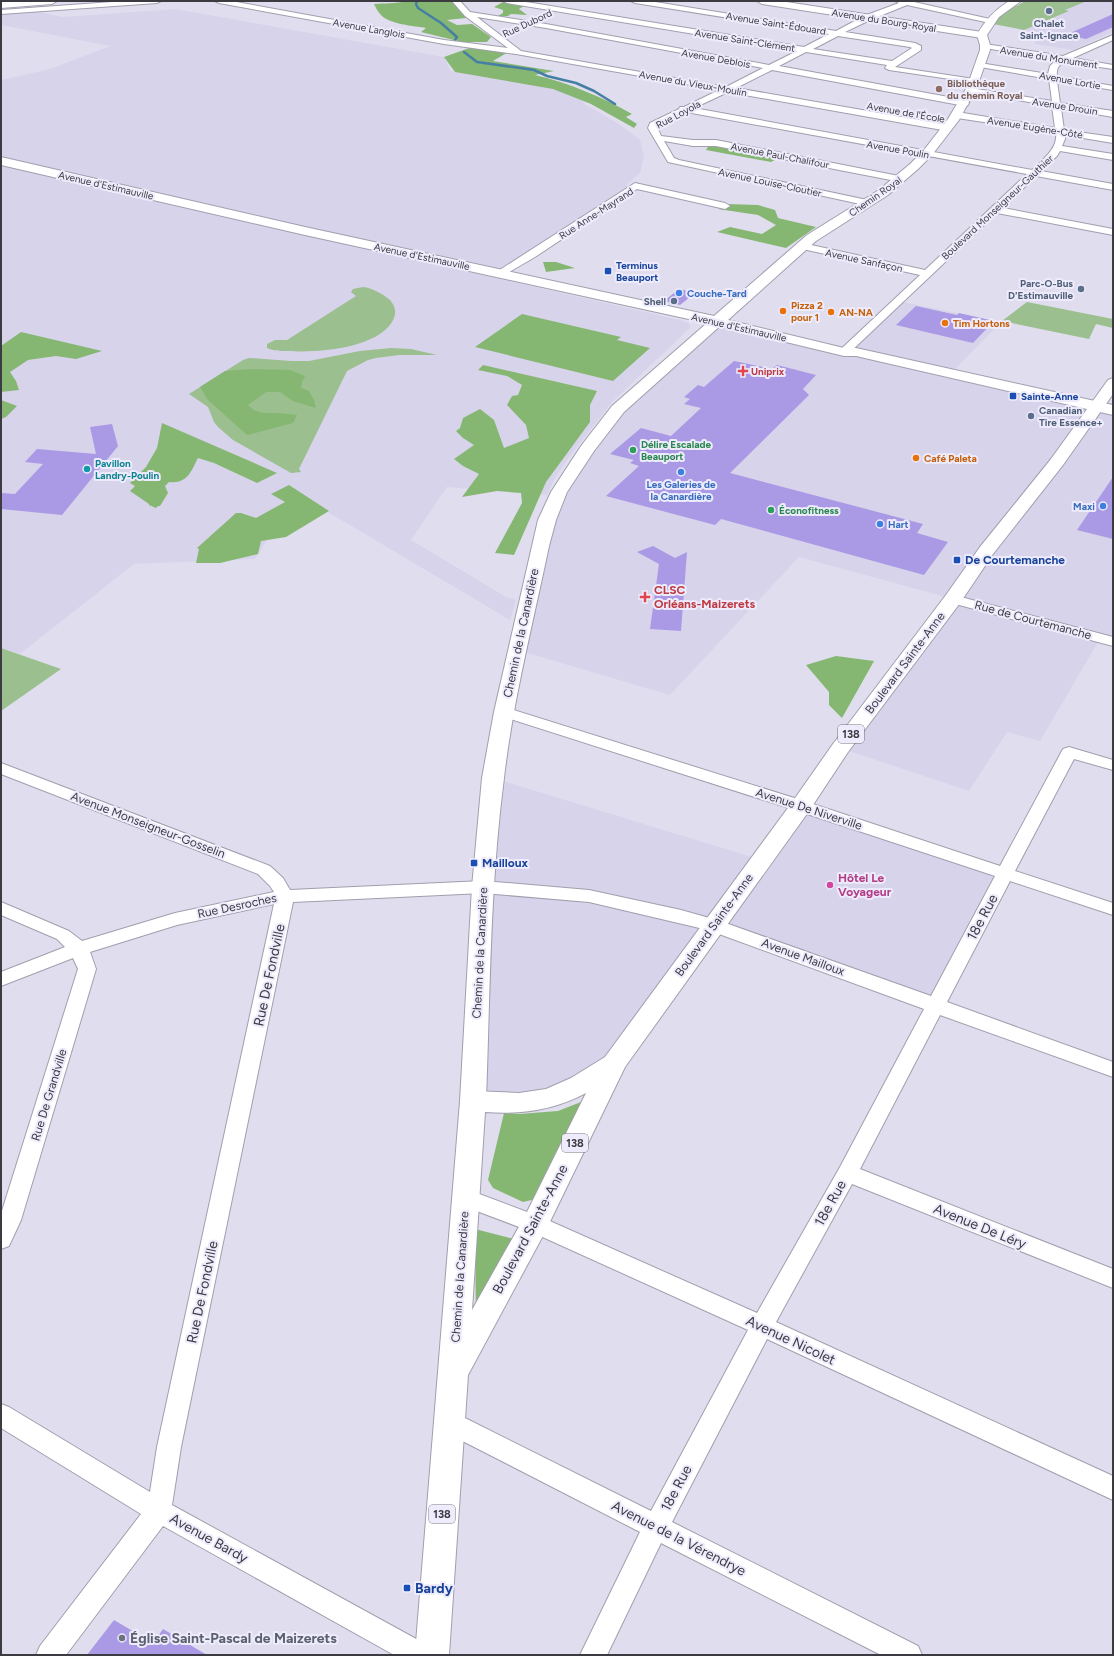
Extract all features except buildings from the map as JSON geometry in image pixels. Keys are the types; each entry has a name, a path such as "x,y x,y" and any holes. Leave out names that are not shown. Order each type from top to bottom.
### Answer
{"main road":[{"path":"1,5 52,1"},
{"name":"Avenue du Bourg-Royal","path":"764,1 982,35"},
{"path":"982,35 990,21 1004,8 1016,1"},
{"name":"Chemin Royal","path":"716,322 796,253 802,246 820,232 870,203 901,179 926,154 953,121 972,86 985,46 982,35"},
{"name":"Avenue d'Estimauville","path":"1,161 305,231 716,322 844,352 850,357 1101,410 1113,417"},
{"name":"Chemin de la Canardière","path":"432,1655 473,1101 483,887 493,778 504,712 540,546 547,520 558,492 587,448 618,409 716,322"},
{"name":"Boulevard Sainte-Anne","path":"453,1373 535,1224 615,1062 801,806 840,748 953,599 986,551 1057,462 1101,410 1113,383"},
{"name":"Boulevard Sainte-Anne","path":"473,1101 519,1103 554,1098 587,1082 615,1062"}],"street":[{"path":"1,12 157,1"},
{"name":"Avenue Langlois","path":"218,1 444,42 519,52"},
{"name":"Avenue du Vieux-Moulin","path":"456,1 468,14 505,33 519,52 728,89 953,121"},
{"name":"Avenue Saint-Clément","path":"507,1 893,64"},
{"name":"Avenue Saint-Édouard","path":"635,1 917,46 918,48 893,64"},
{"path":"898,1 909,2 990,21"},
{"name":"Rue Loyola","path":"671,160 659,138 654,133 652,128 653,125 683,109 728,89 867,18 909,2"},
{"name":"Rue Dubord","path":"478,46 570,4"},
{"name":"Avenue Deblois","path":"468,14 527,23 964,103"},
{"path":"1052,77 1054,66 1064,59 1113,37"},
{"path":"1100,43 1113,45"},
{"name":"Avenue du Monument","path":"985,46 1113,67"},
{"name":"Avenue Saint-Clément","path":"893,64 889,68 972,86"},
{"name":"Avenue Lortie","path":"980,65 1113,88"},
{"name":"Boulevard Monseigneur-Gauthier","path":"844,352 994,209 1034,173 1058,148 1062,140 1052,77"},
{"name":"Avenue Drouin","path":"972,86 1057,105 1113,114"},
{"name":"Avenue de l'École","path":"857,104 953,121"},
{"name":"Avenue Poulin","path":"683,109 1113,187"},
{"name":"Avenue Eugène-Côté","path":"953,121 1061,131 1113,140"},
{"name":"Avenue Paul-Chalifour","path":"659,138 692,143 716,143 901,179"},
{"path":"1058,148 1113,157"},
{"name":"Avenue Louise-Cloutier","path":"671,160 870,203"},
{"name":"Rue Anne-Mayrand","path":"500,273 531,255 635,186 725,206"},
{"path":"994,209 1113,232"},
{"name":"Avenue Sanfaçon","path":"802,246 927,273"},
{"name":"Rue de Courtemanche","path":"953,599 1113,642"},
{"name":"Avenue De Niverville","path":"504,712 801,806 1113,909"},
{"name":"18e Rue","path":"593,1655 656,1527 762,1326 847,1172 1069,752 1113,765"},
{"name":"Avenue Monseigneur-Gosselin","path":"1,768 264,870 277,882 285,896"},
{"name":"Rue Desroches","path":"1,978 79,949 175,919 285,896 483,887"},
{"name":"Avenue Mailloux","path":"483,887 589,896 681,916 714,925 935,1004 1113,1070"},
{"name":"Rue De Fondville","path":"49,1655 159,1511 169,1447 285,896"},
{"path":"1,908 63,935 79,949"},
{"name":"Rue De Grandville","path":"1,1240 10,1220 87,969 79,949"},
{"name":"Avenue De Léry","path":"847,1172 1113,1279"},
{"name":"Avenue Nicolet","path":"466,1198 535,1224 762,1326 1113,1488"},
{"name":"Avenue Bardy","path":"1,1415 159,1511 420,1655"},
{"name":"Avenue de la Vérendrye","path":"449,1422 909,1655"}],"shaded area":[{"path":"1087,1 1113,1 1113,32 1073,50 1034,44 1039,33 1024,30 1068,11 1064,10"},
{"path":"176,9 444,57 451,71 563,92 580,99 586,105 619,124 640,140 644,157 640,173 626,185 635,186 500,273 1,161 1,80 50,69 110,46 1,25 1,13 35,11 62,17"},
{"path":"1,165 680,320 690,324 690,328 613,401 572,453 556,476 547,495 447,487 411,540 506,597 516,600 510,620 326,511 268,539 255,559 134,564 20,654 1,648"},
{"path":"898,301 1001,322 951,373 1113,410 1113,642 1100,639 1040,741 1007,732 969,791 840,748 953,599 799,557 670,695 517,650 547,520 618,409 716,321 844,352"},
{"path":"493,778 762,860 801,806 1004,873 935,1004 714,925 587,1082 473,1101"}],"green space":[{"path":"406,1 454,1 466,18 447,20 457,25 472,24 491,37 487,42 462,42 421,32 426,28 389,21 379,13 374,4"},
{"path":"1025,1 1087,1 1065,10 1069,11 1024,30 993,24 1004,13"},
{"path":"503,2 524,6 519,9 527,15 511,14 508,16 496,17 503,13 503,10 494,7"},
{"path":"472,47 510,51 493,61 554,71 535,75 573,86 609,102 632,114 626,117 637,124 634,128 591,104 553,89 455,72 444,57"},
{"path":"712,140 784,155 771,162 706,150"},
{"path":"727,204 758,205 775,210 778,218 816,227 786,248 717,232 730,227 762,234 776,225 758,215 718,209"},
{"path":"543,262 556,262 575,268 546,272"},
{"path":"363,287 381,294 390,300 394,305 394,319 384,331 373,338 359,344 329,350 283,351 267,348 267,344 275,340 287,340 356,296 351,292 353,289"},
{"path":"1027,302 1113,319 1113,328 1096,324 1089,339 1002,321"},
{"path":"522,314 621,337 617,340 650,348 613,381 475,347"},
{"path":"21,332 102,351 76,359 56,356 28,360 10,372 16,381 19,390 1,392 1,346"},
{"path":"391,348 411,349 437,355 399,355 376,358 368,360 347,371 299,469 301,472 291,473 233,440 214,422 208,407 189,394 243,360 249,358 309,361 360,351"},
{"path":"483,365 597,391 590,405 590,422 546,482 514,555 495,553 522,503 521,493 497,491 462,497 479,474 463,466 454,459 474,445 463,438 456,431 460,428 463,418 480,409 494,420 504,448 529,438 526,425 507,405 512,396 518,395 522,385 507,376 478,370"},
{"path":"254,369 290,370 305,376 301,388 309,391 316,408 293,401 280,392 266,392 248,405 254,410 260,412 297,415 293,423 247,435 208,400 200,387 225,371"},
{"path":"1,400 17,406 6,417 1,419"},
{"path":"162,423 277,473 257,483 214,463 198,458 191,472 185,479 181,481 169,482 165,486 168,493 160,506 156,508 149,505 130,491 135,486 130,483 146,467 157,448"},
{"path":"289,485 329,511 286,537 261,541 258,554 220,563 196,563 199,549 197,548 236,513 241,513 256,518 285,502 271,494"},
{"path":"1,648 61,669 1,711"},
{"path":"836,656 874,661 842,718 829,705 829,692 806,665"},
{"path":"586,1100 536,1199 523,1202 493,1188 488,1180 504,1113 519,1114 558,1111"},
{"path":"475,1229 514,1239 476,1326"}],"waterway":[{"path":"417,1 416,4 418,8 441,23 457,37 455,40"},
{"path":"464,52 477,62 534,70 547,76 576,83 594,91 615,104"}],"place":[{"name":"Chalet Saint-Ignace","path":"1049,11"},
{"name":"Bibliothèque du chemin Royal","path":"939,89"},
{"name":"Terminus Beauport","path":"608,271"},
{"name":"Parc-O-Bus D'Estimauville","path":"1081,289"},
{"name":"Couche-Tard","path":"679,293"},
{"name":"Shell","path":"674,301"},
{"name":"Pizza 2 pour 1","path":"783,311"},
{"name":"AN-NA","path":"831,312"},
{"name":"Tim Hortons","path":"945,323"},
{"name":"Uniprix","path":"743,371"},
{"name":"Sainte-Anne","path":"1013,396"},
{"name":"Canadian Tire Essence+","path":"1031,416"},
{"name":"Délire Escalade Beauport","path":"633,450"},
{"name":"Café Paleta","path":"916,458"},
{"name":"Pavillon Landry-Poulin","path":"87,469"},
{"name":"Les Galeries de la Canardière","path":"681,472"},
{"name":"Maxi","path":"1103,506"},
{"name":"Éconofitness","path":"771,510"},
{"name":"Hart","path":"880,524"},
{"name":"De Courtemanche","path":"957,560"},
{"name":"CLSC Orléans-Maizerets","path":"645,597"},
{"name":"Mailloux","path":"474,863"},
{"name":"Hôtel Le Voyageur","path":"830,885"},
{"name":"Bardy","path":"407,1588"},
{"name":"Église Saint-Pascal de Maizerets","path":"122,1638"}]}
